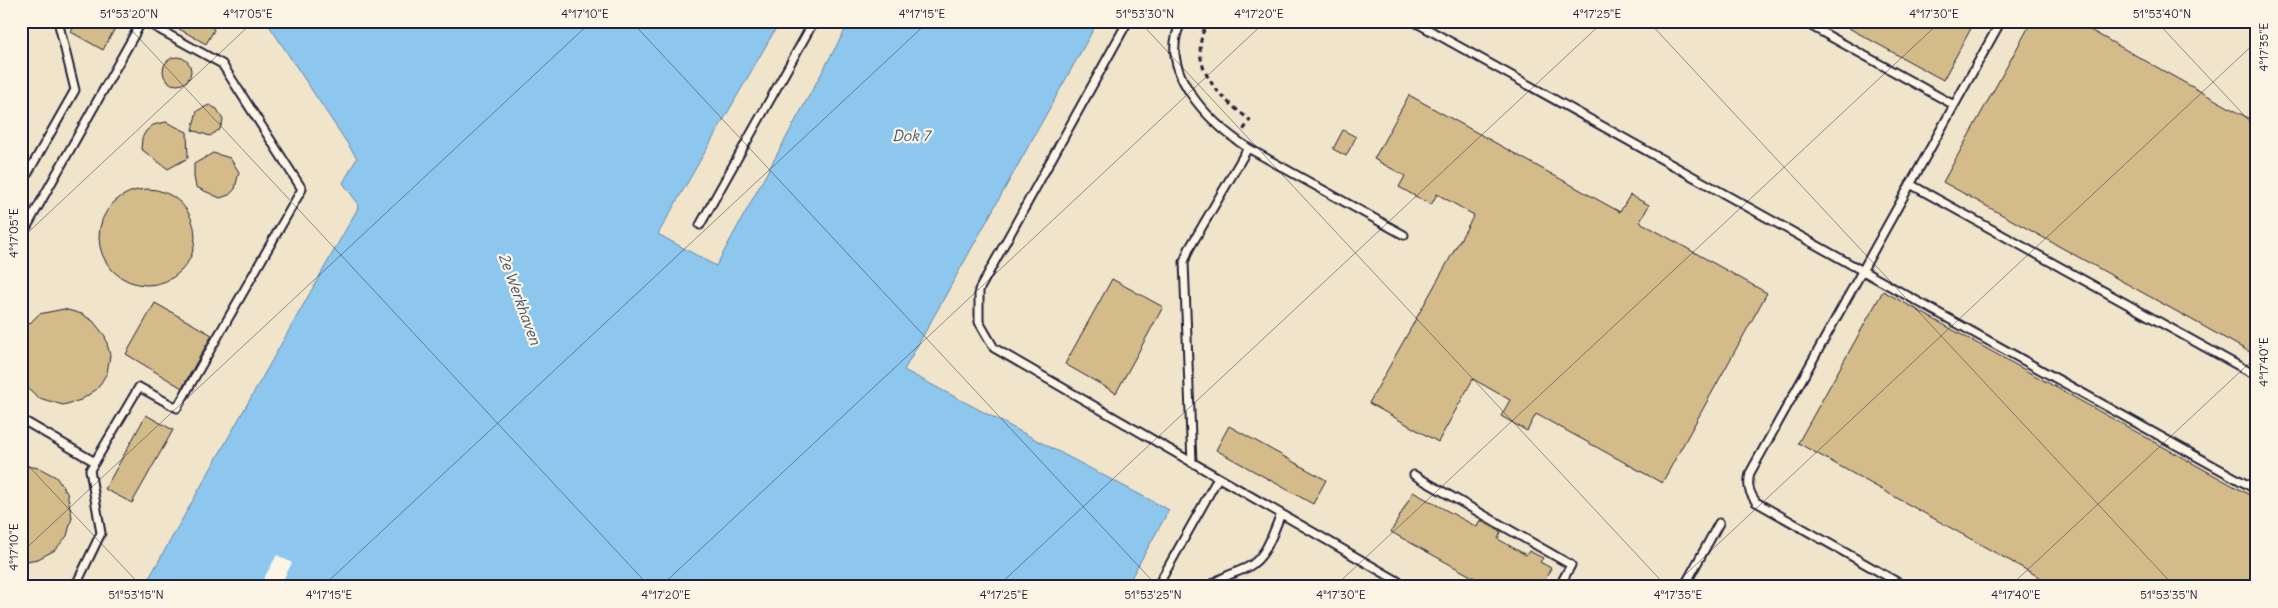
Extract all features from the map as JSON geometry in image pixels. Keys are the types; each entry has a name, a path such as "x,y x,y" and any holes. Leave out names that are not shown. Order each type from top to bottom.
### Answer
{"lane":[{"path":"21,185 75,90 58,21"},
{"path":"21,237 143,21 222,64 302,189 178,408 139,387 90,470 101,533 75,587"},
{"path":"700,225 814,21"},
{"path":"1128,21 979,290 979,322 994,348 1408,587"},
{"path":"1182,21 1175,43 1176,60 1181,76 1202,107 1236,140 1404,236"},
{"path":"1413,21 2257,490"},
{"path":"1802,21 1954,105"},
{"path":"1906,587 1756,502 1749,493 1750,473 2001,21"},
{"path":"1192,463 1184,262 1189,249 1248,148"},
{"path":"1910,184 2257,376"},
{"path":"21,419 95,462"},
{"path":"1414,475 1571,565 1559,587"},
{"path":"1157,587 1218,478"},
{"path":"1209,587 1219,579 1250,566 1263,554 1281,514"},
{"path":"1684,587 1719,523"}],"path":[{"path":"1208,21 1203,30 1199,49 1202,67 1211,85 1226,103 1250,120 1236,140"}],"shaded area":[{"path":"21,21 266,21 357,158 343,183 357,202 358,208 144,587 21,587 21,118 29,104 26,78 21,65"},
{"path":"780,21 2257,21 2257,587 1126,587 1168,510 904,370 658,235"}],"water":[{"path":"266,21 780,21 658,234 716,266 850,21 1098,21 904,370 1169,510 1126,587 144,587 358,208 357,202 343,183 357,158"},
{"path":"21,65 27,98 21,118"}],"pier":[{"path":"277,555 292,563 279,587 259,587"}],"building":[{"path":"77,21 119,21 103,50 71,32"},
{"path":"165,21 209,21 214,30 206,44"},
{"path":"1836,21 1975,21 1943,80"},
{"path":"2032,21 2074,21 2257,123 2257,356 1943,182"},
{"path":"177,57 187,61 191,71 187,81 177,85 167,81 163,71 167,61"},
{"path":"1409,95 1620,212 1630,195 1649,205 1640,222 1767,293 1662,483 1536,414 1527,431 1501,416 1510,400 1473,379 1438,442 1369,403 1474,215 1437,194 1431,205 1399,187 1405,176 1374,159"},
{"path":"209,105 217,109 223,120 220,129 210,136 192,130 197,111"},
{"path":"166,122 187,132 188,158 168,169 141,149 142,138 146,131 153,125"},
{"path":"1343,130 1356,137 1346,156 1333,149"},
{"path":"213,153 230,158 239,172 235,189 229,195 220,198 196,187 194,177 194,164"},
{"path":"147,189 165,193 181,203 191,219 195,237 191,255 181,271 165,281 147,285 129,281 113,271 103,255 99,237 103,219 113,203 129,193"},
{"path":"1112,279 1163,307 1116,393 1065,364"},
{"path":"1883,291 2257,499 2257,587 2057,587 1798,443"},
{"path":"155,303 212,335 182,388 126,354"},
{"path":"64,309 82,314 93,321 105,336 110,355 107,373 97,389 81,400 63,405 39,398 21,382 21,332 39,314"},
{"path":"146,415 173,430 132,503 105,489"},
{"path":"1229,426 1326,480 1313,504 1216,450"},
{"path":"21,465 39,468 56,477 67,493 72,517 67,536 55,550 38,559 21,562"},
{"path":"1413,492 1477,527 1480,520 1501,532 1498,539 1526,555 1529,551 1543,558 1540,562 1551,568 1541,587 1491,587 1391,532"}],"water label":[{"name":"Dok 7","path":"911,135"},
{"name":"2e Werkhaven","path":"520,299"}]}
